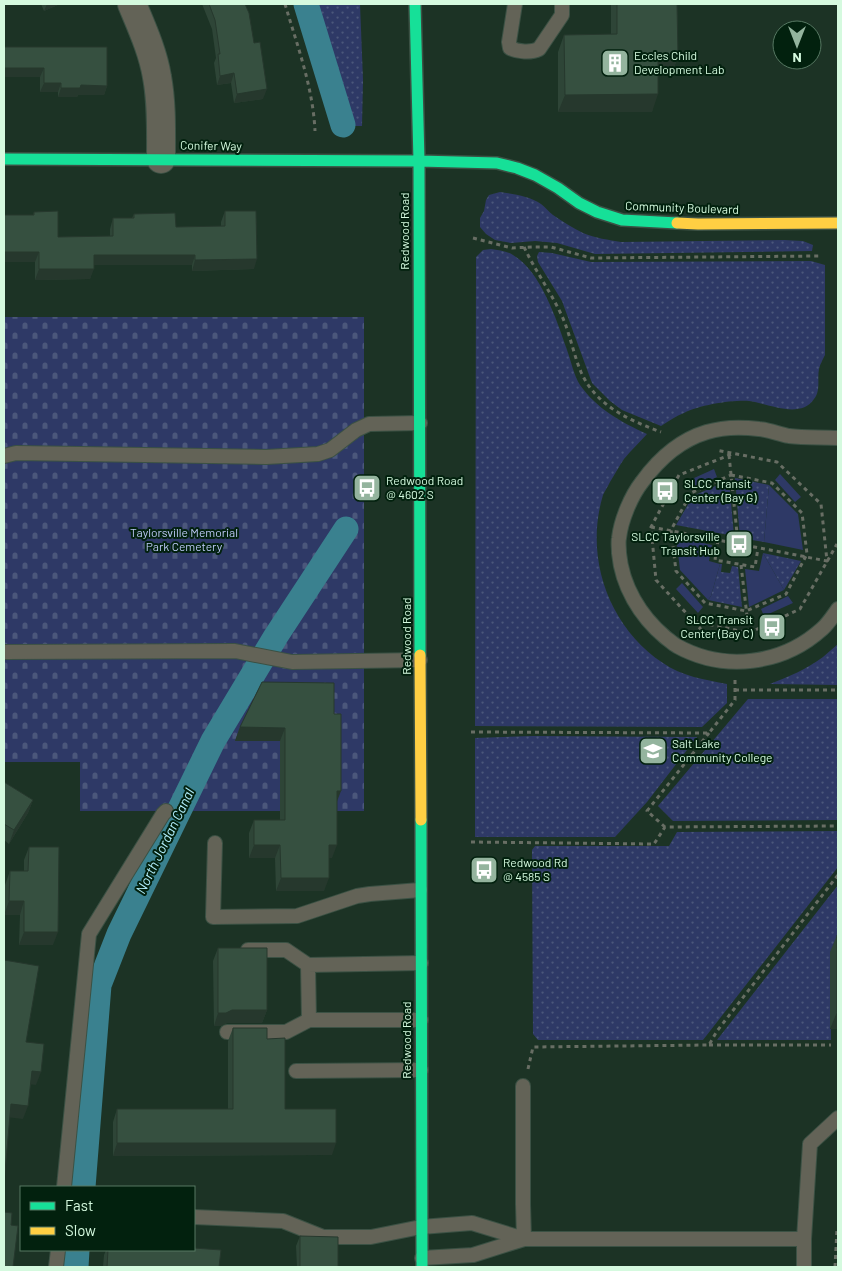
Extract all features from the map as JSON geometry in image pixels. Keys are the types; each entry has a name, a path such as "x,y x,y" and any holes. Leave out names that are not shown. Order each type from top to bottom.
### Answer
{"main road":[{"name":"Redwood Road","path":"415,4 419,161 422,1263"},
{"name":"Conifer Way","path":"4,159 419,161"},
{"name":"Community Boulevard","path":"419,161 497,163 517,168 535,175 558,188 578,203 597,212 622,220 698,224 838,223"}],"street":[{"path":"132,4 149,44 157,76 160,99 161,159"}],"lane":[{"path":"515,4 509,42 510,48 516,51 535,51 539,49 562,15 562,4"},
{"path":"4,456 16,453 299,456 318,454 330,450 356,430 369,424 420,423"},
{"path":"838,438 789,436 760,429 728,428 706,432 688,440 670,452 651,469 636,490 624,516 618,538 620,562 626,585 638,608 656,629 676,646 700,656 745,662 767,659 789,652 807,642 823,628 838,609"},
{"path":"4,652 235,650 292,662 420,660"},
{"path":"64,1186 89,934 166,811"},
{"path":"215,843 213,918 297,916 357,896 420,890"},
{"path":"247,950 286,950 308,965 421,963"},
{"path":"308,965 309,1020"},
{"path":"227,1032 286,1032 309,1020 421,1020"},
{"path":"296,1071 421,1070"},
{"path":"523,1086 524,1239"},
{"path":"804,1267 810,1144 838,1118"},
{"path":"195,1217 284,1221 323,1237 371,1237 421,1227 472,1222 524,1239"},
{"path":"422,1263 473,1255 524,1239 804,1239"},
{"path":"56,1267 58,1251"}],"path":[{"path":"285,4 309,85 315,131"},
{"path":"473,238 512,248 551,247 591,258 819,256"},
{"path":"524,247 561,314 581,372 590,386 603,401 626,418 661,432"},
{"path":"710,448 731,454 777,462 821,504 827,561"},
{"path":"731,454 731,476 738,543"},
{"path":"707,636 656,580 651,526 679,476 731,454"},
{"path":"731,476 772,482 802,513 807,554 786,594 746,611 705,604 676,571 671,530 691,493 731,476"},
{"path":"651,526 827,561"},
{"path":"718,540 714,560 754,567 758,548"},
{"path":"693,621 749,632 800,609 837,544"},
{"path":"741,565 749,632"},
{"path":"735,678 734,700 647,811 665,827 838,826"},
{"path":"735,690 838,690"},
{"path":"471,732 709,733"},
{"path":"471,842 654,844 665,827"},
{"path":"708,1045 838,875"},
{"path":"533,1047 831,1046"},
{"path":"835,1267 838,1229"}],"green space":[{"path":"317,4 360,4 363,80 362,126 354,126"},
{"path":"500,192 532,199 579,231 607,240 621,242 803,241 813,245 812,251 595,254 557,243 535,241 511,243 495,240 480,227 480,218 489,195"},
{"path":"491,249 513,255 523,262 540,284 558,325 576,377 587,394 610,414 647,434 624,459 603,495 598,519 597,543 599,566 615,611 644,648 663,663 678,671 694,677 727,684 727,703 702,727 475,726 476,257 483,250"},
{"path":"539,252 591,262 811,261 825,265 825,355 819,369 816,396 808,405 792,409 783,409 749,401 716,404 691,410 661,426 622,410 592,383 562,301 538,262 537,256"},
{"name":"Taylorsville Memorial Park Cemetery","path":"4,317 364,317 364,811 80,811 80,762 4,762"},
{"path":"714,469 717,477 690,490 683,483"},
{"path":"780,474 801,497 795,502 775,480"},
{"path":"735,478 769,485 764,542 740,538"},
{"path":"729,480 734,536 676,525 693,496"},
{"path":"769,485 798,514 803,550 764,542"},
{"path":"676,537 712,545 709,561 720,564 711,596 708,600 680,570"},
{"path":"763,553 801,561 784,590"},
{"path":"763,553 784,590 749,607 745,569 759,571"},
{"path":"720,564 722,564 721,572 730,573 732,566 738,567 742,607 708,600 711,596"},
{"path":"682,583 703,607 698,613 676,589"},
{"path":"788,596 793,603 764,616 761,609"},
{"path":"838,644 838,685 770,684 810,665"},
{"path":"748,699 838,699 838,820 673,821 658,806"},
{"path":"533,736 697,737 647,802 615,837 475,837 475,738"},
{"path":"838,831 838,867 703,1040 538,1040 533,1034 532,850 535,846 669,846 677,832"},
{"path":"838,885 838,952 830,952 831,1040 717,1040"}],"building":[{"path":"209,4 245,4 249,13 254,43 260,42 267,89 237,94 234,73 220,76 218,54 220,54 215,20"},
{"name":"Eccles Child Development Lab","path":"617,4 677,4 678,57 658,57 658,94 565,95 564,35 617,34"},
{"path":"4,47 107,47 107,86 81,85 80,88 61,88 61,83 44,83 44,68 4,68"},
{"path":"58,211 58,237 113,236 113,218 134,218 134,214 175,213 176,227 225,226 225,211 256,211 257,259 195,260 195,255 94,255 94,269 39,269 39,252 4,252 4,215 34,215 34,212"},
{"path":"262,682 334,683 334,714 341,714 341,791 337,791 337,845 329,845 329,878 281,878 280,845 254,845 254,820 285,820 285,728 240,727"},
{"path":"4,782 33,800 14,830 4,824"},
{"path":"29,847 59,847 58,932 24,932 24,901 9,901 10,871 28,871"},
{"path":"838,935 838,1012 837,1012"},
{"path":"218,948 267,948 267,1010 232,1010 226,1013 218,1013"},
{"path":"4,960 39,966 26,1042 44,1044 41,1072 32,1071 28,1106 11,1104 4,1183"},
{"path":"233,1028 267,1028 267,1039 285,1038 285,1109 336,1109 336,1143 117,1143 117,1109 233,1109"},
{"path":"4,1212 12,1213 11,1225 18,1226 13,1267 4,1267"},
{"path":"300,1236 338,1237 338,1267 300,1267"},
{"path":"195,1248 221,1250 219,1267 107,1267 108,1251 195,1251"}],"waterway":[{"name":"North Jordan Canal","path":"306,4 343,125"},
{"name":"North Jordan Canal","path":"83,1186 99,985 119,934 213,741 276,636 346,529"},
{"name":"North Jordan Canal","path":"76,1267 77,1251"}],"traffic: fast":[{"path":"415,4 419,161 420,655"},
{"path":"4,159 497,163 535,175 597,212 622,220 677,223"},
{"path":"421,820 422,1267"}],"traffic: slow":[{"path":"677,223 838,223"},
{"path":"420,655 421,820"}],"place":[{"name":"Eccles Child Development Lab","path":"615,63"},
{"name":"Redwood Road @ 4602 S","path":"367,488"},
{"name":"SLCC Transit Center (Bay G)","path":"665,491"},
{"name":"SLCC Taylorsville Transit Hub","path":"739,544"},
{"name":"SLCC Transit Center (Bay C)","path":"772,627"},
{"name":"Salt Lake Community College","path":"653,751"},
{"name":"Redwood Rd @ 4585 S","path":"484,870"}]}
